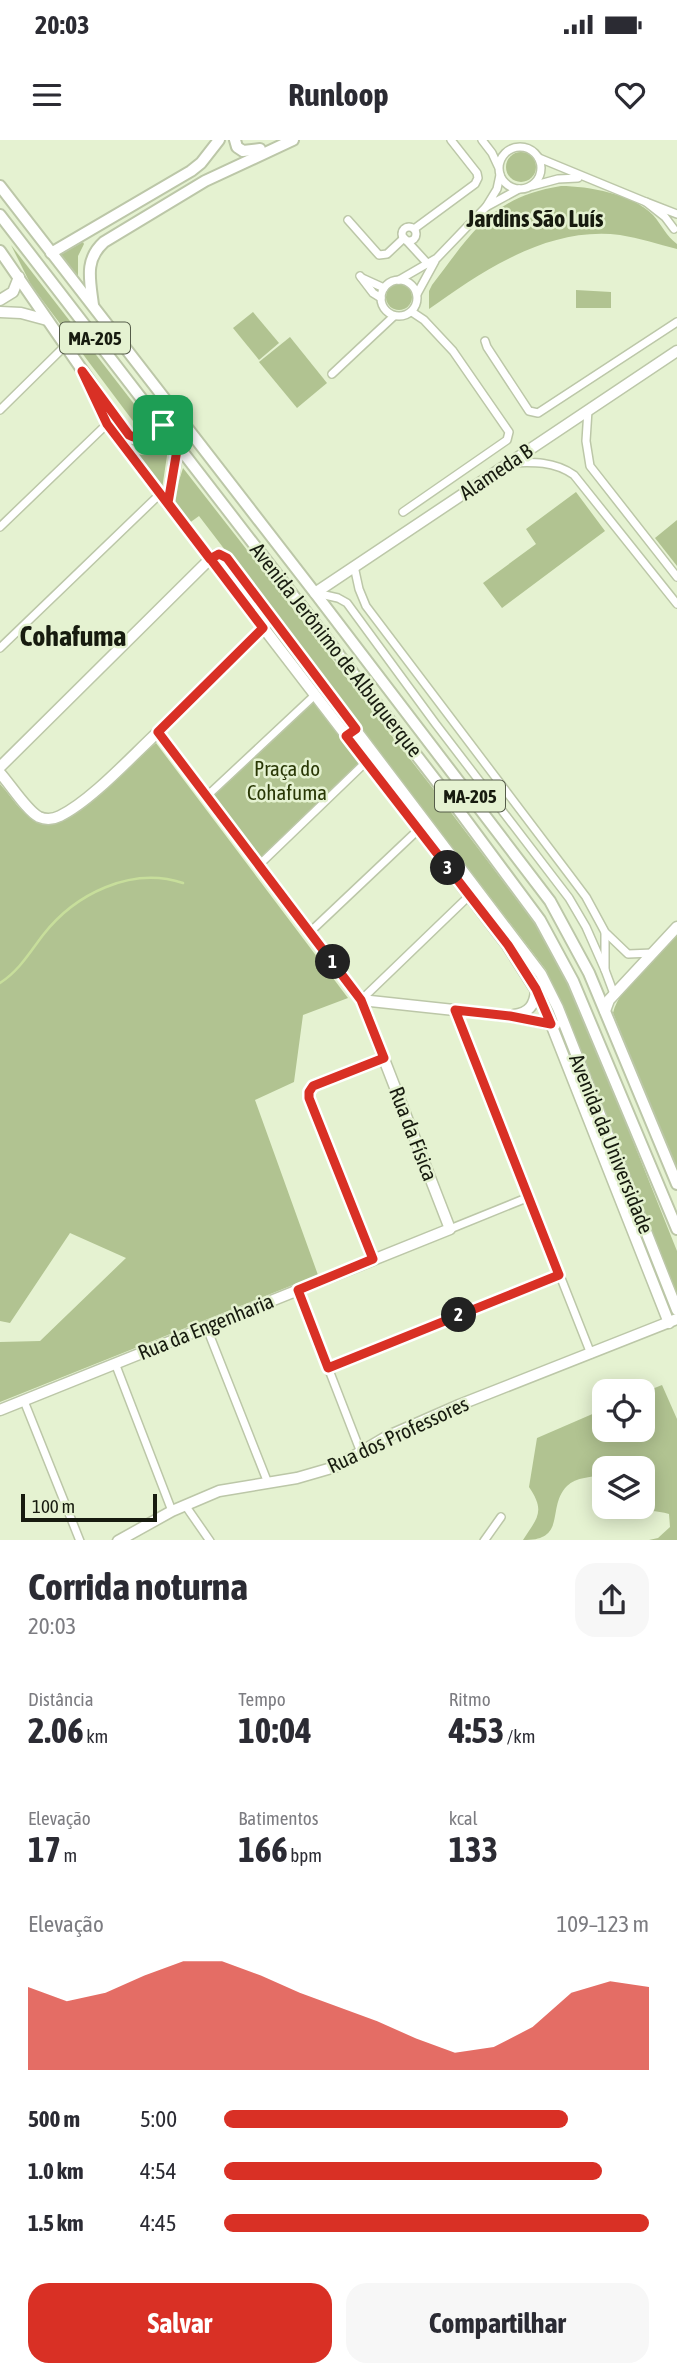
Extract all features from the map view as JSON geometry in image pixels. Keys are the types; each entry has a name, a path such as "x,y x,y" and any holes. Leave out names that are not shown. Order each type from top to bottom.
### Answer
{"main road":[{"path":"51,253 191,171 219,140"},
{"path":"235,140 240,150 249,152 291,140"},
{"path":"93,308 90,262 104,242 205,181 291,140"},
{"name":"Avenida Jerônimo de Albuquerque","path":"0,186 550,901 589,973 677,1184"},
{"name":"Avenida Jerônimo de Albuquerque","path":"0,215 454,804 540,920 575,985 677,1228"},
{"path":"0,225 28,250"},
{"name":"Avenida da Universidade","path":"0,251 129,435 136,439 148,438 156,434 163,425"},
{"path":"163,425 170,407"},
{"path":"168,503 178,444"}],"street":[{"path":"348,220 379,256 387,254 405,239 414,239 414,229 475,184 478,178 451,140"},
{"path":"482,140 509,185 525,188 534,183 541,172 539,158"},
{"path":"513,140 539,158 677,217 676,231"},
{"path":"381,298 384,288 393,281 437,258 486,207 499,184 504,155 515,147 523,147"},
{"path":"486,207 525,188 570,178 589,180"},
{"path":"646,202 676,231"},
{"path":"405,239 428,264"},
{"path":"417,294 437,258"},
{"path":"384,288 360,276 373,293 381,298 386,311 394,316 412,312 418,300 417,294 411,284 399,280"},
{"path":"19,277 15,289 2,299 4,312 47,320"},
{"path":"403,512 507,440 509,432 453,351 424,320 412,312"},
{"path":"332,374 394,316"},
{"path":"485,341 529,411 538,413 677,322"},
{"path":"0,410 65,346"},
{"name":"Alameda B","path":"315,593 677,351"},
{"name":"Avenida da Universidade","path":"82,371 107,424 508,945 536,989 673,1321"},
{"path":"589,410 586,440 590,466 677,577"},
{"path":"0,527 107,424"},
{"path":"509,463 542,462 560,467 574,475 677,604"},
{"path":"0,648 160,494"},
{"name":"Avenida da Universidade","path":"210,559 219,554 227,558 548,985 677,1310"},
{"path":"0,767 210,559"},
{"path":"354,566 366,607 586,897 605,932 628,954 653,953"},
{"path":"315,593 347,603 569,898 586,927 614,995"},
{"path":"0,773 36,815 47,819 54,818 83,799 158,732 263,628"},
{"path":"207,796 315,695"},
{"path":"335,721 344,713"},
{"path":"435,723 446,713"},
{"path":"346,736 356,729"},
{"name":"Rua da Física","path":"158,732 361,1000 450,1229"},
{"path":"259,865 366,762"},
{"path":"310,932 418,830"},
{"path":"361,1000 469,896"},
{"path":"605,1011 607,1002 677,927"},
{"path":"605,932 605,970"},
{"path":"510,1016 529,1010 539,985 548,985"},
{"path":"361,1000 510,1016 551,1024 563,1023"},
{"path":"455,1010 591,1354"},
{"path":"373,1259 309,1098 309,1092 313,1086 384,1058"},
{"name":"Rua da Engenharia","path":"0,1410 529,1197"},
{"path":"328,1368 559,1275"},
{"path":"298,1290 360,1450"},
{"name":"Rua dos Professores","path":"120,1540 172,1511 219,1491 316,1474 335,1467 386,1437 459,1405 673,1321"},
{"path":"206,1326 268,1483"},
{"path":"115,1363 172,1511"},
{"path":"24,1401 80,1540"},
{"path":"185,1505 208,1540"},
{"path":"485,1540 501,1517"}],"green space":[{"path":"521,152 527,153 535,161 535,173 527,181 521,182 515,181 507,173 506,167 507,161 515,153"},
{"path":"561,186 597,190 634,202 653,215 677,244 677,249 620,235 568,237 543,244 494,266 429,309 429,291 432,285 485,220 517,199"},
{"path":"83,242 78,256 78,277 60,255"},
{"path":"11,245 145,418 133,421 31,285"},
{"path":"399,284 408,288 412,297 408,306 399,310 390,306 386,297 390,288"},
{"path":"576,290 611,292 611,308 576,308"},
{"path":"253,312 279,343 259,360 233,328"},
{"path":"290,337 327,383 297,408 259,362"},
{"path":"165,444 168,449 162,489 134,454 152,454"},
{"path":"183,468 431,786 536,925 562,968 677,1251 677,1296 546,970 199,516 188,524 172,503"},
{"path":"576,492 605,531 502,608 483,583 536,544 526,529"},
{"path":"677,520 677,566 655,538"},
{"name":"Praça do Cohafuma","path":"315,699 367,767 258,865 206,797"},
{"path":"156,743 348,998 303,1015 294,1082 255,1100 318,1275 0,1402 0,1342 40,1341 126,1258 70,1233 10,1323 0,1321 0,784 32,818 40,822 61,821"},
{"path":"677,935 677,1176 613,1013 631,982"},
{"path":"563,1031 672,1307 669,1309 558,1032"},
{"path":"662,1385 677,1419 677,1540 649,1540 658,1538 670,1527 669,1514 655,1511 655,1456 592,1456 592,1477 579,1479 567,1486 561,1494 551,1529 537,1539 523,1540 538,1515 537,1503 529,1487 537,1438 592,1414 592,1442 655,1442 655,1388"}],"waterway":[{"path":"0,983 19,967 56,920 88,896 124,881 144,878 183,883"}],"district":[{"name":"Jardins São Luís","path":"535,219"},
{"name":"Cohafuma","path":"73,636"}],"route":[{"path":"163,425 156,434 145,439 136,439 129,435 82,371 107,424 210,559 219,554 227,558 356,729 346,736 508,945 536,989 551,1024 455,1010 559,1275 328,1368 298,1290 373,1259 309,1098 309,1092 313,1086 384,1058 361,1000 158,732 263,628 210,559 168,503 178,444 163,425"}]}
